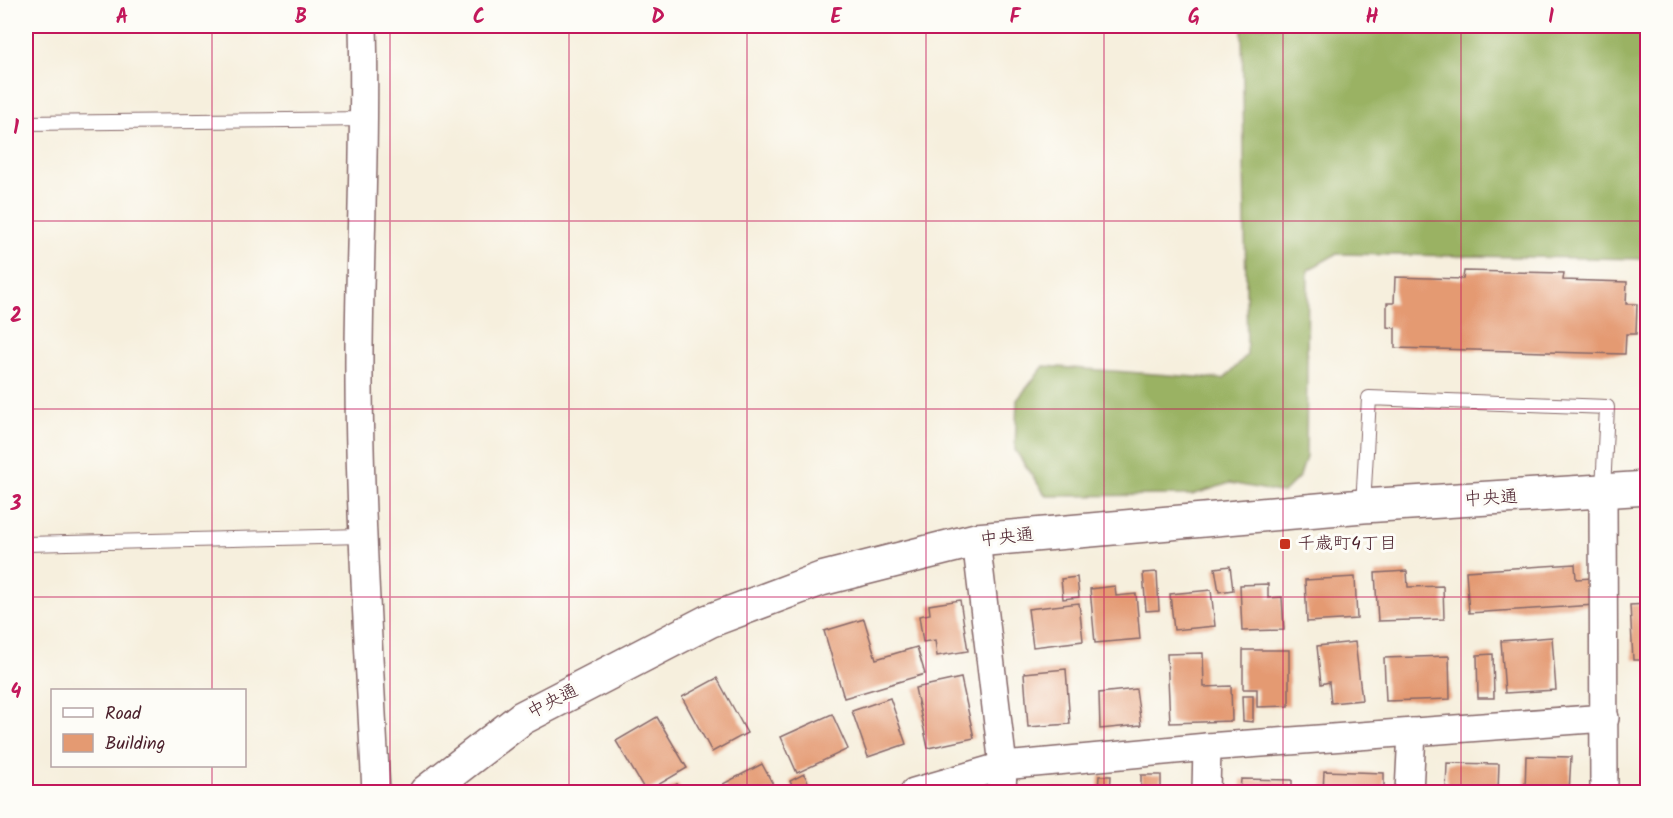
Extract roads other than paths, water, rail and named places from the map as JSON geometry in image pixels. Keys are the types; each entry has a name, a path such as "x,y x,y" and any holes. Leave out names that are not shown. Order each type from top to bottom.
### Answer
{"street":[{"path":"363,26 366,119 359,347 362,536 376,792"},
{"name":"中央通","path":"426,792 522,718 709,621 821,579 976,540 1363,506 1647,488"},
{"path":"1603,492 1604,792"},
{"path":"976,540 1002,779"},
{"path":"914,792 1207,747 1605,718"},
{"path":"1409,792 1412,732"},
{"path":"1206,792 1207,747"}],"lane":[{"path":"26,123 366,119"},
{"path":"1363,506 1369,398 1607,406 1603,492"},
{"path":"26,544 362,536"}],"place":[{"name":"千歳町4丁目","path":"1285,544"}]}
